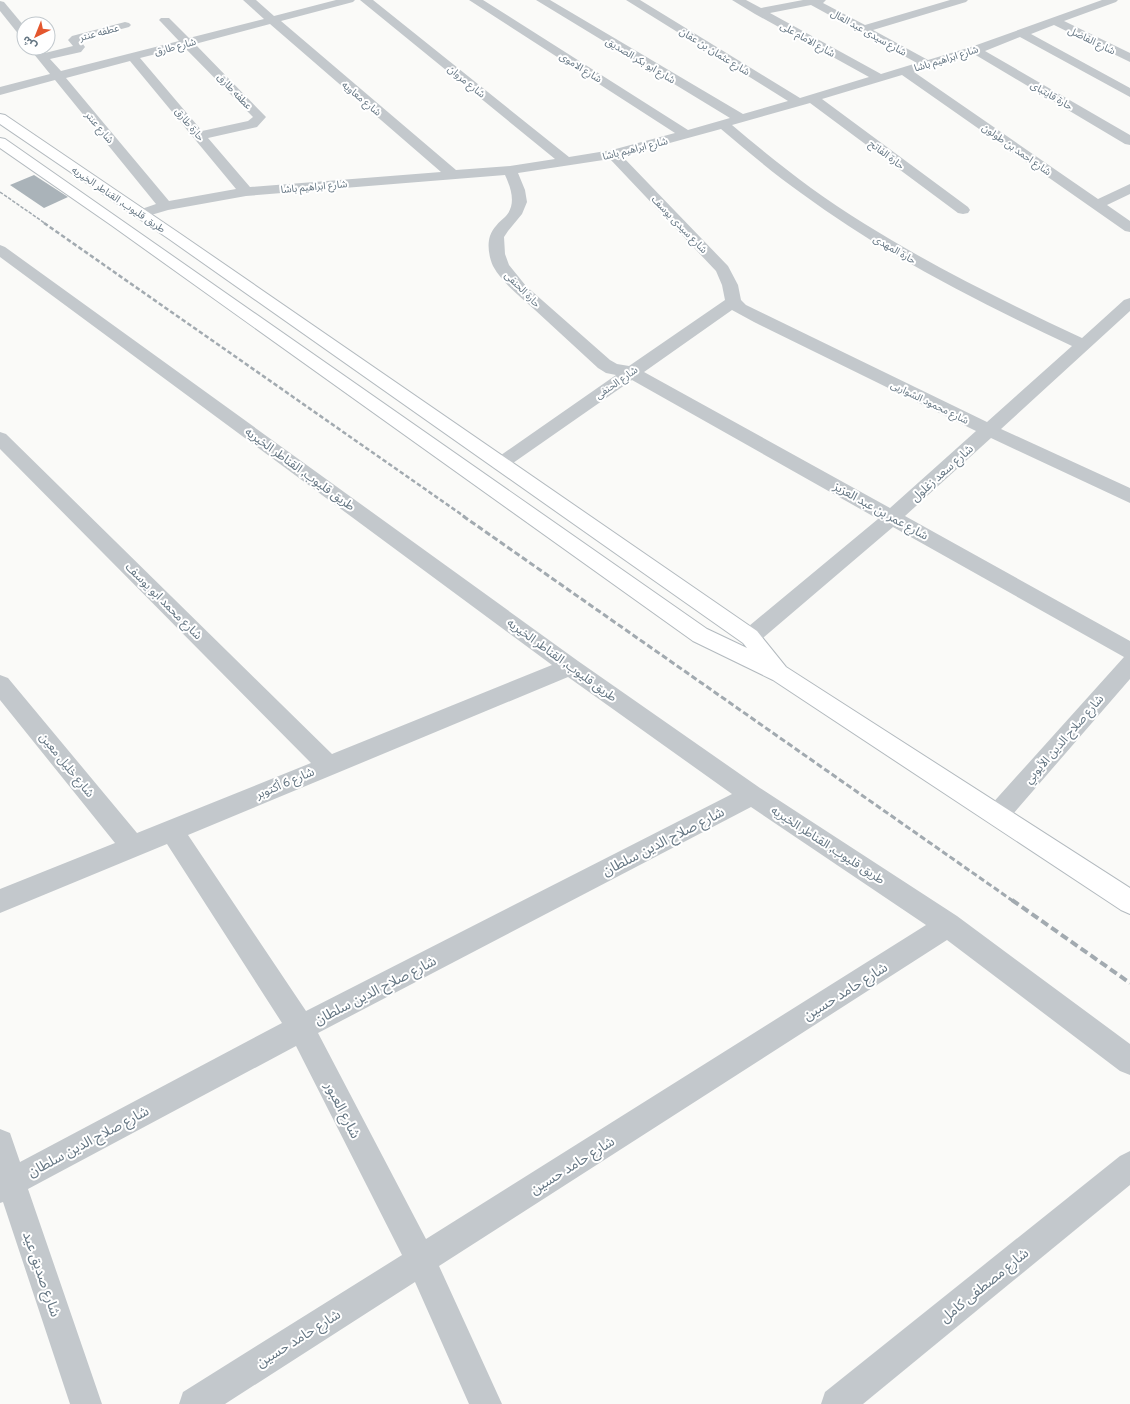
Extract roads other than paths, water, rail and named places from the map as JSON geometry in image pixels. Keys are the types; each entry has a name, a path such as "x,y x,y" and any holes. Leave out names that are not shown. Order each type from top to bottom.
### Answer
{"main road":[{"name":"طريق قليوب, القناطر الخيريه","path":"0,118 141,214 750,637 781,674"},
{"name":"طريق قليوب, القناطر الخيريه","path":"0,142 116,222 700,635 781,674 998,814 1130,902"}],"street":[{"name":"شارع معاويه","path":"249,0 453,175"},
{"name":"شارع طارق","path":"0,91 349,0"},
{"name":"شارع مروان","path":"366,0 567,162"},
{"name":"شارع الاموى","path":"475,0 687,135"},
{"name":"شارع ابو بكر الصديق","path":"542,0 741,119"},
{"name":"شارع عثمان بن عفان","path":"632,0 798,102"},
{"name":"شارع الامام على","path":"738,0 879,78"},
{"path":"759,12 814,0"},
{"name":"شارع سيدى عبد العال","path":"814,0 927,64"},
{"path":"864,29 962,0"},
{"name":"شارع ابراهيم باشا","path":"141,214 165,206 246,192 510,170 613,154 687,135 975,50 1112,0"},
{"path":"0,4 16,24"},
{"name":"عطفه طارق","path":"165,20 260,117 252,124 200,136"},
{"name":"شارع الفاضل","path":"1054,21 1130,58"},
{"name":"عطفه عنتر","path":"56,51 77,49 79,47 74,40 76,38 125,25"},
{"path":"1021,33 1130,93"},
{"name":"حارة قايتباى","path":"975,50 1130,141"},
{"name":"شارع عنتر","path":"41,56 165,206"},
{"name":"حارة طارق","path":"133,56 246,192"},
{"name":"شارع احمد بن طولون","path":"904,71 1130,228"},
{"name":"حارة الفاتح","path":"812,98 963,210"},
{"name":"حارة المهدى","path":"723,124 748,147 789,179 844,218 884,243 976,294 1084,344"},
{"name":"شارع سيدى يوسف","path":"613,154 723,269 730,285 733,302"},
{"name":"حارة الحنفى","path":"510,170 521,198 520,207 514,216 505,224 498,235 496,247 498,259 504,270 516,285 604,364 612,369 631,372"},
{"path":"1097,205 1130,188"},
{"name":"طريق قليوب, القناطر الخيريه","path":"0,250 570,666 752,795 948,925 1130,1061"},
{"name":"شارع الحنفى","path":"500,464 733,302"},
{"name":"شارع محمود الشواربى","path":"733,302 740,308 760,319 989,430 1130,496"},
{"name":"شارع سعد زغلول","path":"750,637 892,518 1130,303"},
{"name":"شارع عمر بن عبد العزيز","path":"631,372 1130,651"},
{"name":"شارع محمد ابو يوسف","path":"0,438 328,765"},
{"name":"شارع صلاح الدين الأيوبي","path":"998,814 1130,664"},
{"name":"شارع 6 أكتوبر","path":"0,901 570,666"},
{"name":"شارع خليل معين","path":"0,684 133,847"},
{"name":"شارع صلاح الدين سلطان","path":"6,1185 301,1028 752,795"},
{"name":"شارع العبور","path":"172,830 301,1028 420,1261 486,1404"},
{"name":"شارع حامد حسين","path":"195,1404 948,925"},
{"name":"شارع صديق عيد","path":"0,1143 6,1185 86,1404"},
{"name":"شارع مصطفى كامل","path":"837,1404 1130,1166"}],"railway":[{"path":"0,192 46,224"},
{"path":"44,223 465,517"},
{"path":"463,516 1013,901"},
{"path":"1012,900 1130,983"}]}
